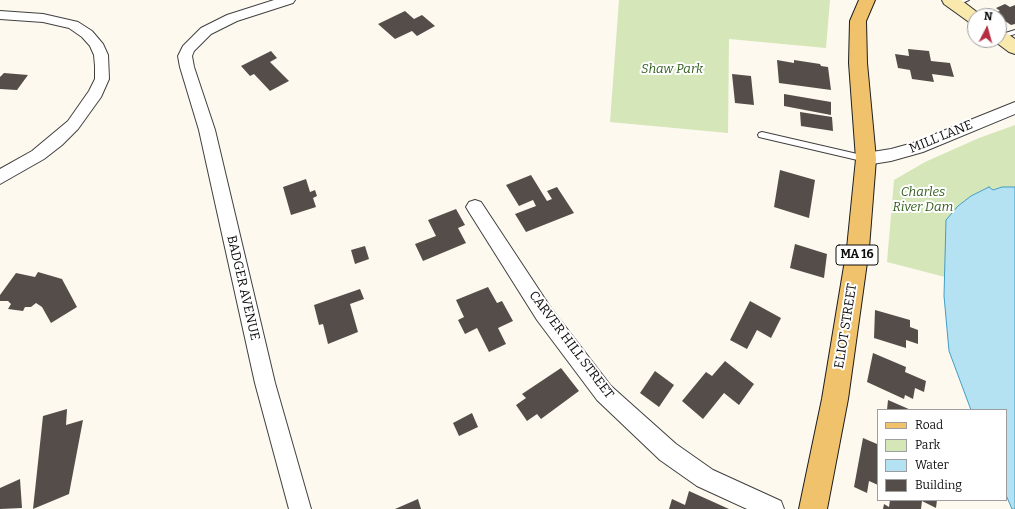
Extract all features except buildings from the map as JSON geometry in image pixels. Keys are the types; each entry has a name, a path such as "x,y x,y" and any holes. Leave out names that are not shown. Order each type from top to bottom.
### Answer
{"main road":[{"name":"ELIOT STREET","path":"813,509 835,399 858,248 866,159 858,63 858,21 868,0"},
{"path":"957,1 967,10"},
{"path":"1007,38 1015,48"}],"street":[{"name":"BADGER AVENUE","path":"288,0 232,18 206,31 188,49 185,56 187,67 207,130 264,383 300,509"},
{"path":"0,15 43,18 74,25 87,34 96,44 101,55 102,66 102,79 96,93 73,124 56,142 38,155 0,177"},
{"name":"MILL LANE","path":"866,159 891,155 917,148 1015,108"},
{"name":"CARVER HILL STREET","path":"475,207 544,314 604,392 668,452 705,478 773,509"}],"lane":[{"path":"762,134 866,159"}],"green space":[{"name":"Shaw Park","path":"619,0 830,0 826,48 729,39 728,133 610,122"},
{"name":"Charles River Dam","path":"1015,125 1015,187 1002,187 992,190 989,187 971,196 958,206 945,258 945,277 887,262 894,180 925,162 979,138"}],"water":[{"path":"989,187 993,190 1002,187 1015,187 1015,509 1012,509 1007,497 1007,409 971,409 949,351 944,296 946,220 958,206 971,196"}]}
